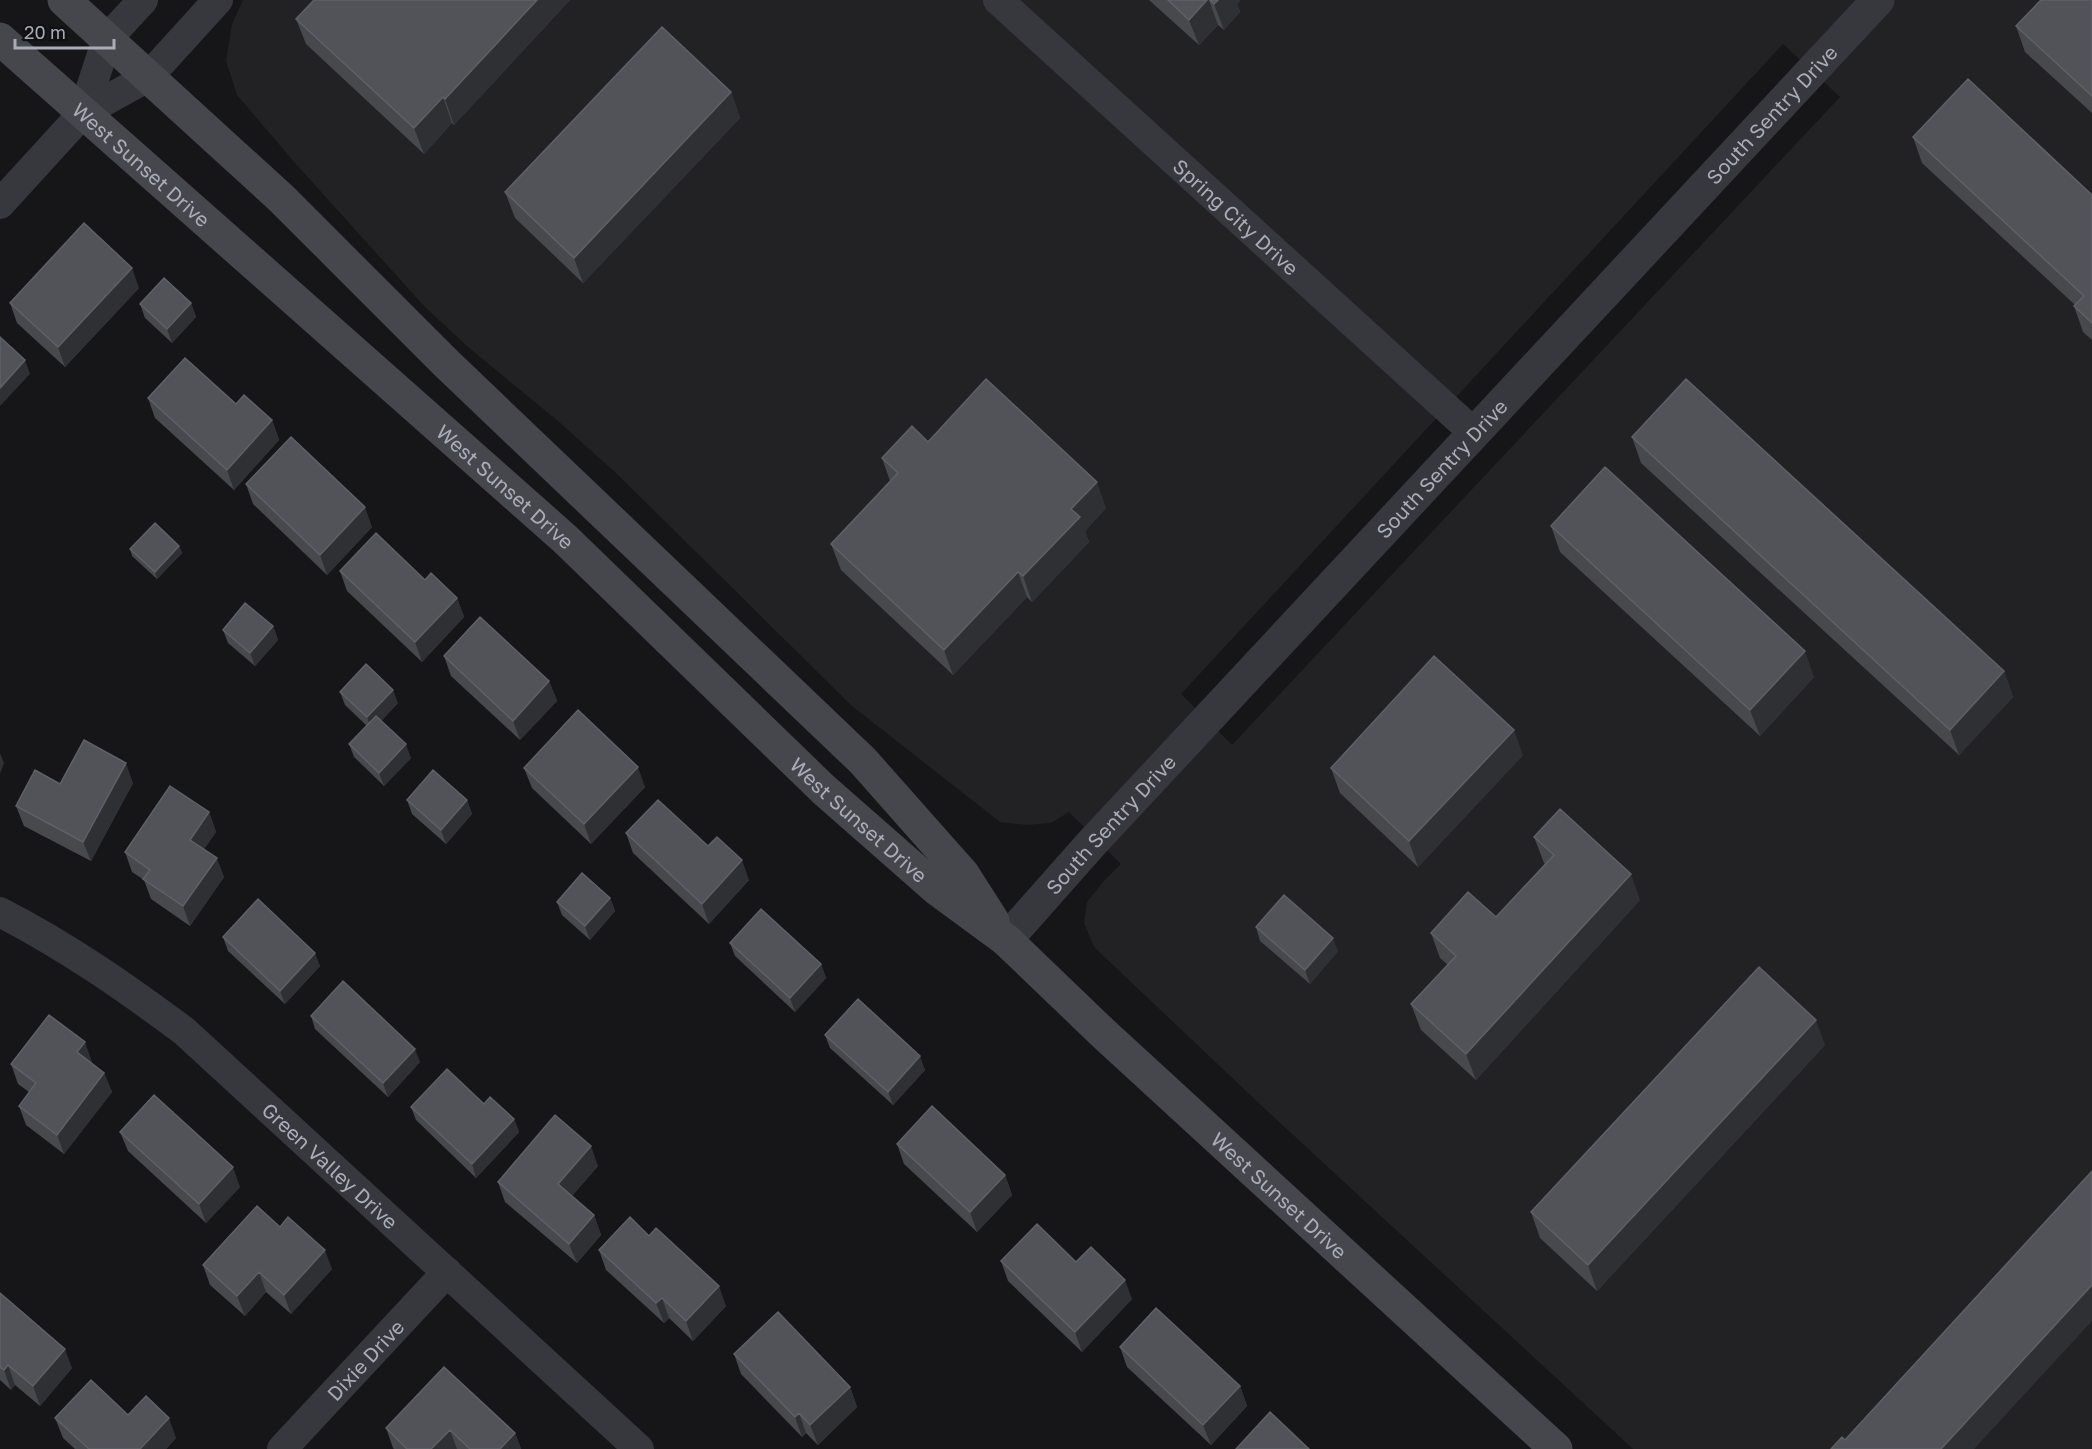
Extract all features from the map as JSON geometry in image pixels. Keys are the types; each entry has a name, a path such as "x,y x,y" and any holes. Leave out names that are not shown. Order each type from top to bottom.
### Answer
{"main road":[{"name":"West Sunset Drive","path":"64,0 282,199 447,364 863,761 963,874 1006,940"},
{"name":"West Sunset Drive","path":"0,39 565,539 823,789 938,890 1006,940 1112,1042 1556,1449"}],"street":[{"path":"83,113 107,39 143,0"},
{"path":"0,204 83,113 148,77 218,0"},
{"name":"Spring City Drive","path":"998,0 1474,433"},
{"name":"South Sentry Drive","path":"1006,940 1091,844 1878,0"},
{"name":"Green Valley Drive","path":"0,912 40,933 110,976 184,1031 639,1449"},
{"name":"Dixie Drive","path":"282,1449 447,1272"}],"shaded area":[{"path":"243,0 2092,0 2092,1449 1633,1449 1264,1108 1094,947 1084,923 1087,902 1121,864 1069,812 1051,823 1027,825 1000,822 852,706 617,474 558,421 468,347 424,306 237,95 226,61 232,24","holes":["1783,44 1840,97 1232,745 1181,694"]}],"building":[{"path":"314,0 537,0 445,99 443,97 414,128 296,19"},
{"path":"1168,0 1207,0 1189,20"},
{"path":"2041,0 2092,0 2092,96 2016,26"},
{"path":"662,27 731,92 574,258 505,192"},
{"path":"1968,79 2092,195 2092,323 2074,306 2084,296 1913,137"},
{"path":"84,223 132,268 58,347 10,303"},
{"path":"164,278 191,303 167,329 140,304"},
{"path":"0,337 25,360 0,388"},
{"path":"185,358 236,404 244,395 272,420 227,470 148,398"},
{"path":"986,379 1097,482 1071,509 1080,517 1023,576 1018,572 944,650 831,544 898,473 882,458 912,426 928,442"},
{"path":"1686,379 2004,671 1950,730 1632,437"},
{"path":"291,437 365,507 320,555 246,484"},
{"path":"1605,467 1805,651 1750,710 1551,526"},
{"path":"155,523 179,546 155,572 130,549"},
{"path":"376,533 425,580 431,573 457,598 415,642 340,571"},
{"path":"245,603 273,626 250,653 223,630"},
{"path":"480,617 549,681 513,721 444,656"},
{"path":"1434,656 1514,730 1409,841 1331,768"},
{"path":"366,664 393,690 367,717 340,692"},
{"path":"578,710 638,767 584,824 524,768"},
{"path":"376,716 406,744 379,773 349,744"},
{"path":"84,740 126,763 83,842 16,806 35,770 60,784"},
{"path":"433,770 467,800 441,830 407,800"},
{"path":"170,786 209,812 190,840 217,858 183,906 143,879 150,870 125,852"},
{"path":"658,800 708,846 717,837 742,860 702,904 626,833"},
{"path":"1560,809 1631,874 1466,1054 1411,1004 1456,956 1431,933 1468,892 1496,917 1554,855 1534,837"},
{"path":"582,873 610,898 585,926 557,902"},
{"path":"1284,895 1333,938 1305,970 1256,927"},
{"path":"258,899 315,953 280,991 223,937"},
{"path":"761,909 821,964 790,998 730,943"},
{"path":"1759,967 1816,1020 1588,1265 1531,1212"},
{"path":"343,981 415,1049 383,1083 311,1016"},
{"path":"858,999 920,1056 888,1092 825,1035"},
{"path":"49,1015 85,1042 77,1052 104,1073 57,1135 19,1106 36,1083 11,1064"},
{"path":"447,1069 484,1104 490,1097 514,1119 472,1164 411,1107"},
{"path":"154,1095 233,1167 199,1204 120,1132"},
{"path":"932,1106 1005,1175 970,1212 897,1144"},
{"path":"555,1115 591,1146 558,1184 594,1215 569,1244 498,1182"},
{"path":"2092,1171 2092,1285 1941,1449 1831,1449 1842,1437 1845,1440"},
{"path":"257,1206 280,1227 288,1217 325,1250 284,1295 259,1272 237,1296 203,1265"},
{"path":"630,1217 649,1236 656,1228 719,1286 686,1321 662,1298 656,1303 599,1250"},
{"path":"1037,1224 1076,1262 1091,1247 1125,1280 1075,1332 1001,1261"},
{"path":"0,1293 65,1349 33,1386 8,1365 4,1370 0,1367"},
{"path":"1156,1308 1240,1386 1203,1425 1120,1347"},
{"path":"778,1312 850,1387 810,1425 799,1413 795,1417 734,1354"},
{"path":"444,1367 515,1433 500,1449 470,1449 450,1430 431,1449 407,1449 386,1428"},
{"path":"91,1380 128,1415 146,1396 169,1418 140,1449 89,1449 55,1418"},
{"path":"1270,1412 1309,1449 1236,1449"}]}
